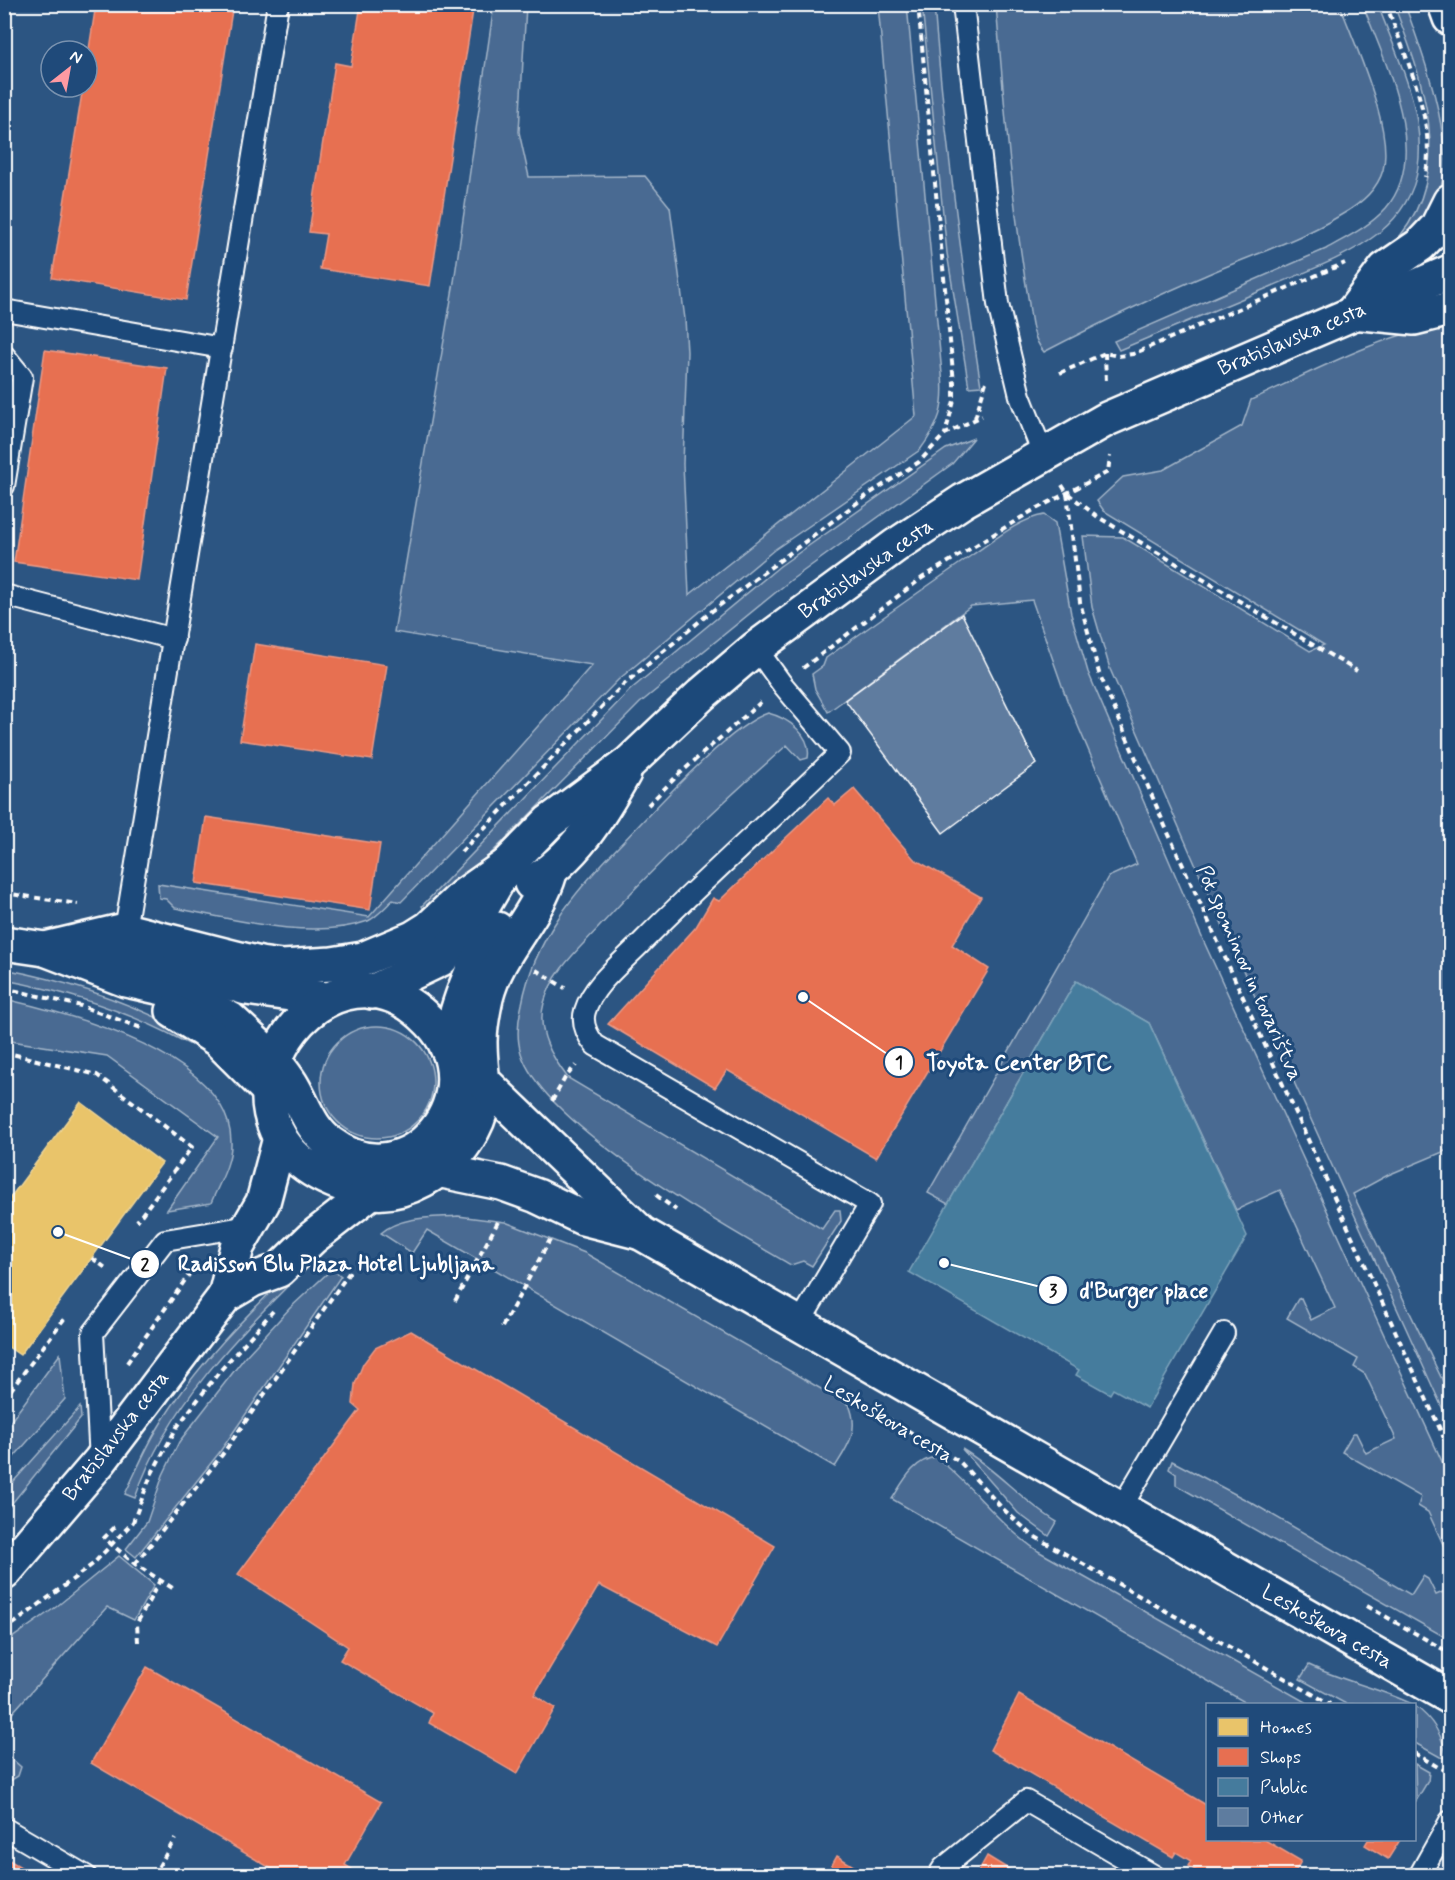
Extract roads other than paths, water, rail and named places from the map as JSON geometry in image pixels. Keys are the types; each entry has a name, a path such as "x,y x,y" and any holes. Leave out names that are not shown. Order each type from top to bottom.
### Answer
{"main road":[{"path":"1445,4 1450,18"},
{"path":"1353,312 1385,269 1411,252 1437,227 1450,201"},
{"name":"Bratislavska cesta","path":"372,993 441,959 478,914 507,866 549,822 629,763 702,694 756,648 895,546 963,501 1107,419 1450,272"},
{"path":"1353,312 1414,318 1450,309"},
{"path":"467,1079 437,1031 418,1012 388,996 356,992 327,999 314,1006 293,1029 271,1075 270,1112 280,1138 302,1163 327,1180 356,1189 405,1187 437,1170 464,1145 476,1125 467,1079 468,979 481,950 531,884 550,873 598,819 629,763"},
{"path":"45,949 105,923 260,964 292,966 363,960 421,933 463,896 507,866"},
{"path":"4,943 45,949 126,980 180,992 230,1019 271,1075 292,1085 317,1132 346,1152 372,1160 384,1160 411,1152 434,1134 450,1105 454,1091 467,1079 480,1034 487,994 504,952 545,891 550,873"},
{"path":"105,923 125,952 246,988 327,999"},
{"name":"Leskoškova cesta","path":"467,1079 522,1150 559,1179 611,1204 641,1233 1450,1698"},
{"name":"Bratislavska cesta","path":"239,1288 237,1247 264,1202 280,1138"},
{"name":"Bratislavska cesta","path":"4,1574 100,1461 264,1254 294,1224 356,1189 384,1160"},
{"name":"Leskoškova cesta","path":"437,1170 501,1183 537,1196 583,1218 641,1233"}],"lane":[{"path":"105,923 174,639 278,4"},
{"path":"963,4 998,304 1020,396 1043,454"},
{"path":"4,310 222,348"},
{"path":"4,355 22,377 4,486"},
{"path":"4,595 174,639"},
{"path":"756,648 782,684 840,753 682,901 610,975 589,1003 585,1012 585,1026 595,1045 870,1204 800,1324"},
{"path":"100,1461 93,1332 165,1240 249,1226"},
{"path":"1121,1508 1224,1333"},
{"path":"938,1875 943,1868 1026,1801 1155,1875"},
{"path":"1419,1875 1450,1821"},
{"path":"4,1828 86,1875"}],"place":[{"name":"Toyota Center BTC","path":"803,997"},
{"name":"Radisson Blu Plaza Hotel Ljubljana","path":"58,1232"},
{"name":"d'Burger place","path":"944,1263"}]}
